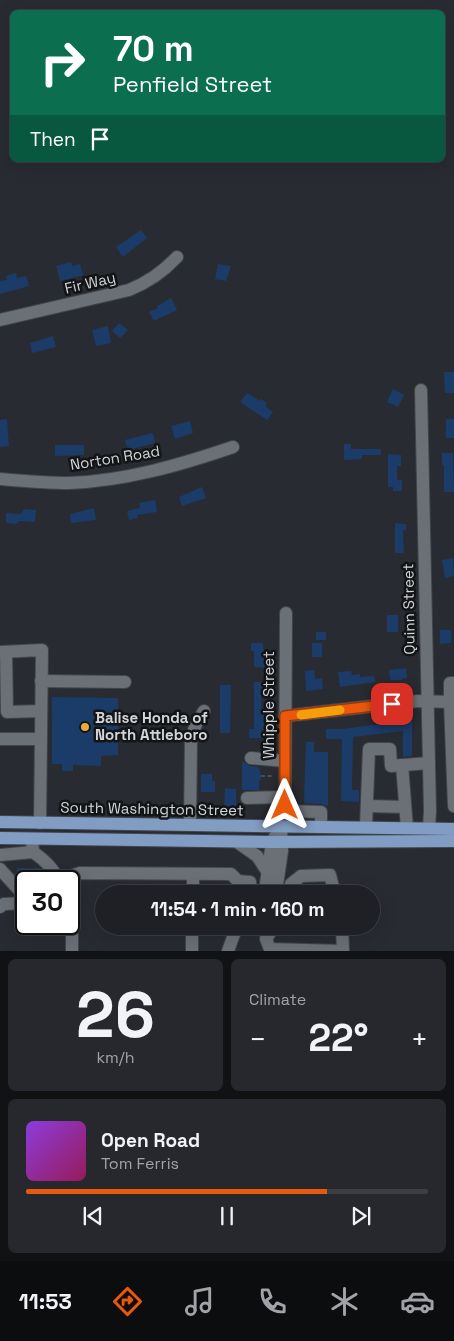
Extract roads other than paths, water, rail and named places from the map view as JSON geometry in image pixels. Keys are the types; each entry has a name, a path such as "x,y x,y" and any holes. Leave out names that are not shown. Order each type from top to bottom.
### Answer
{"main road":[{"name":"South Washington Street","path":"0,822 454,829"},
{"name":"South Washington Street","path":"0,838 237,842 454,841"}],"street":[{"name":"Fir Way","path":"0,320 129,290 145,284 157,276 177,257"},
{"name":"Quinn Street","path":"421,390 429,828"},
{"name":"Norton Road","path":"0,480 71,482 109,478 147,472 233,447"},
{"name":"Whipple Street","path":"278,842 285,797 286,613"},
{"path":"40,823 42,650 3,652 7,712 41,710"},
{"path":"41,681 124,682"},
{"path":"454,682 450,683 454,806"},
{"path":"285,716 427,700 450,702"},
{"path":"190,825 191,739 196,724 204,711"},
{"path":"0,739 41,739"},
{"path":"366,827 368,749 390,749 391,766 429,763"},
{"path":"251,758 285,761"},
{"path":"402,765 406,828"},
{"path":"247,798 285,797"},
{"path":"367,806 405,807"},
{"path":"284,811 321,812 321,827"},
{"path":"32,839 33,852"},
{"path":"237,842 257,856 267,871 271,891 278,842"},
{"path":"267,871 278,842"},
{"path":"0,855 33,852 42,858 52,870"},
{"path":"0,869 15,886"},
{"path":"80,874 230,874 238,881 250,882 250,885"},
{"path":"193,874 193,885"},
{"path":"291,885 301,876 330,875 333,885"},
{"path":"0,907 4,904 15,904"},
{"path":"71,935 72,951"},
{"path":"192,935 192,951 196,951"},
{"path":"228,951 234,935"},
{"path":"268,935 266,939 270,950 343,951 342,935"}],"place":[{"name":"Balise Honda of North Attleboro","path":"85,727"}]}
